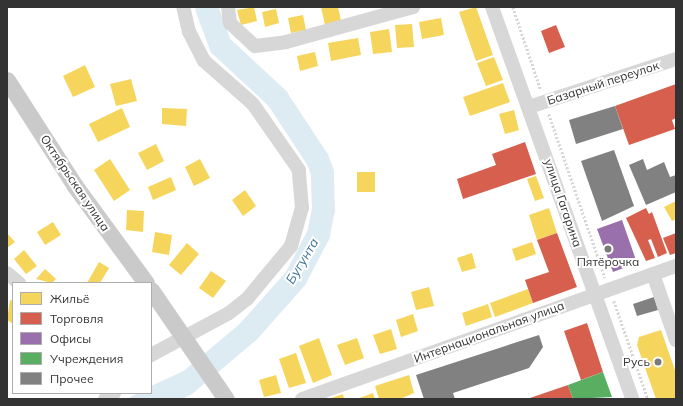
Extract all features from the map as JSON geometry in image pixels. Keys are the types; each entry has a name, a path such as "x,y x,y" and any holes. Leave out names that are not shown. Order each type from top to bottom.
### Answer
{"main road":[{"name":"Октябрьская улица","path":"7,80 76,186 145,282"},
{"path":"152,291 226,399"}],"street":[{"path":"152,354 188,342 229,313 262,283 291,246 302,208 299,170 252,104 204,61 189,32 183,7"},
{"path":"228,7 230,23 255,46 286,42 413,7"},
{"name":"улица Гагарина","path":"492,7 596,294 632,399"},
{"name":"Базарный переулок","path":"529,107 676,59"},
{"name":"Интернациональная улица","path":"302,399 676,266"},
{"path":"7,273 18,282"},
{"path":"653,274 676,340"}],"path":[{"path":"512,7 648,399"}],"shaded area":[{"path":"186,370 197,385 172,399 127,399 136,394 152,394 152,386"}],"building: Жильё":[{"path":"254,7 257,21 241,25 237,10"},
{"path":"321,7 338,7 341,21 325,25"},
{"path":"476,7 493,55 476,61 459,12"},
{"path":"276,9 279,23 265,27 262,12"},
{"path":"303,15 306,30 291,33 288,18"},
{"path":"441,18 444,35 422,39 419,22"},
{"path":"412,24 414,47 397,48 395,25"},
{"path":"389,29 392,52 373,54 370,32"},
{"path":"358,38 361,55 331,61 328,43"},
{"path":"315,52 318,66 300,71 297,56"},
{"path":"494,57 503,80 486,86 477,63"},
{"path":"85,65 95,87 73,97 63,76"},
{"path":"131,79 137,101 116,106 110,84"},
{"path":"503,83 510,102 470,116 463,97"},
{"path":"122,108 130,127 98,142 89,124"},
{"path":"162,108 187,109 186,126 162,124"},
{"path":"514,110 519,130 505,134 499,114"},
{"path":"156,144 164,161 147,170 138,153"},
{"path":"110,159 130,190 114,201 94,170"},
{"path":"200,159 210,178 194,186 185,167"},
{"path":"357,172 375,172 375,192 357,192"},
{"path":"536,176 544,198 535,201 527,179"},
{"path":"171,177 176,190 153,200 148,187"},
{"path":"245,190 256,206 243,216 232,200"},
{"path":"676,201 676,219 672,221 664,207"},
{"path":"549,208 557,233 537,240 529,215"},
{"path":"127,210 144,211 143,232 126,230"},
{"path":"53,222 61,235 45,245 37,232"},
{"path":"155,232 172,235 169,255 152,252"},
{"path":"7,233 15,242 7,248"},
{"path":"532,242 536,254 516,261 512,249"},
{"path":"187,243 199,254 181,275 169,265"},
{"path":"24,250 37,266 26,274 14,259"},
{"path":"472,253 476,268 462,272 457,258"},
{"path":"99,262 109,268 101,282 88,282"},
{"path":"45,269 56,279 53,282 48,282 36,279"},
{"path":"211,271 226,281 213,298 199,288"},
{"path":"429,287 434,306 416,310 411,292"},
{"path":"528,289 533,303 495,317 490,303"},
{"path":"10,300 12,301 12,323 7,320"},
{"path":"488,304 492,317 466,326 462,313"},
{"path":"413,314 418,331 401,337 396,320"},
{"path":"391,329 397,349 380,354 373,335"},
{"name":"Русь","path":"661,330 676,373 676,399 656,399 637,345 639,337"},
{"path":"319,338 332,375 313,383 299,346"},
{"path":"357,338 364,358 345,365 337,345"},
{"path":"296,353 306,383 289,388 279,359"},
{"path":"276,375 281,393 264,397 259,380"},
{"path":"409,375 414,393 400,399 379,399 375,386"},
{"path":"373,393 375,399 357,399"},
{"path":"343,394 344,399 328,399"}],"building: Торговля":[{"path":"556,25 565,47 549,53 541,31"},
{"path":"676,84 676,118 672,120 675,129 629,145 615,106"},
{"path":"525,142 536,174 463,199 457,179 496,165 492,154"},
{"path":"646,208 649,214 652,212 667,253 658,257 651,239 648,240 655,258 646,261 626,218"},
{"path":"557,233 577,287 533,303 525,280 549,272 537,240"},
{"path":"676,233 676,253 670,255 663,238"},
{"path":"587,323 603,372 581,380 564,331"},
{"path":"568,385 573,399 527,399"}],"building: Офисы":[{"path":"622,220 637,263 613,272 597,229"}],"building: Учреждения":[{"path":"603,372 612,397 573,399 568,385"}],"building: Прочее":[{"path":"615,106 623,129 576,144 569,120"},
{"path":"614,150 634,206 602,221 581,161"},
{"path":"643,159 647,170 664,162 670,177 676,175 676,192 646,205 629,165"},
{"path":"654,297 658,310 637,316 633,304"},
{"path":"539,335 543,347 529,368 453,393 455,399 424,399 416,375"}],"waterway":[{"name":"Бугунта","path":"155,399 185,384 248,331 295,278 318,234 323,209 322,172 317,159 277,98 220,45 206,7"}],"place":[{"name":"Пятёрочка","path":"608,249"},
{"name":"Русь","path":"658,362"}]}
